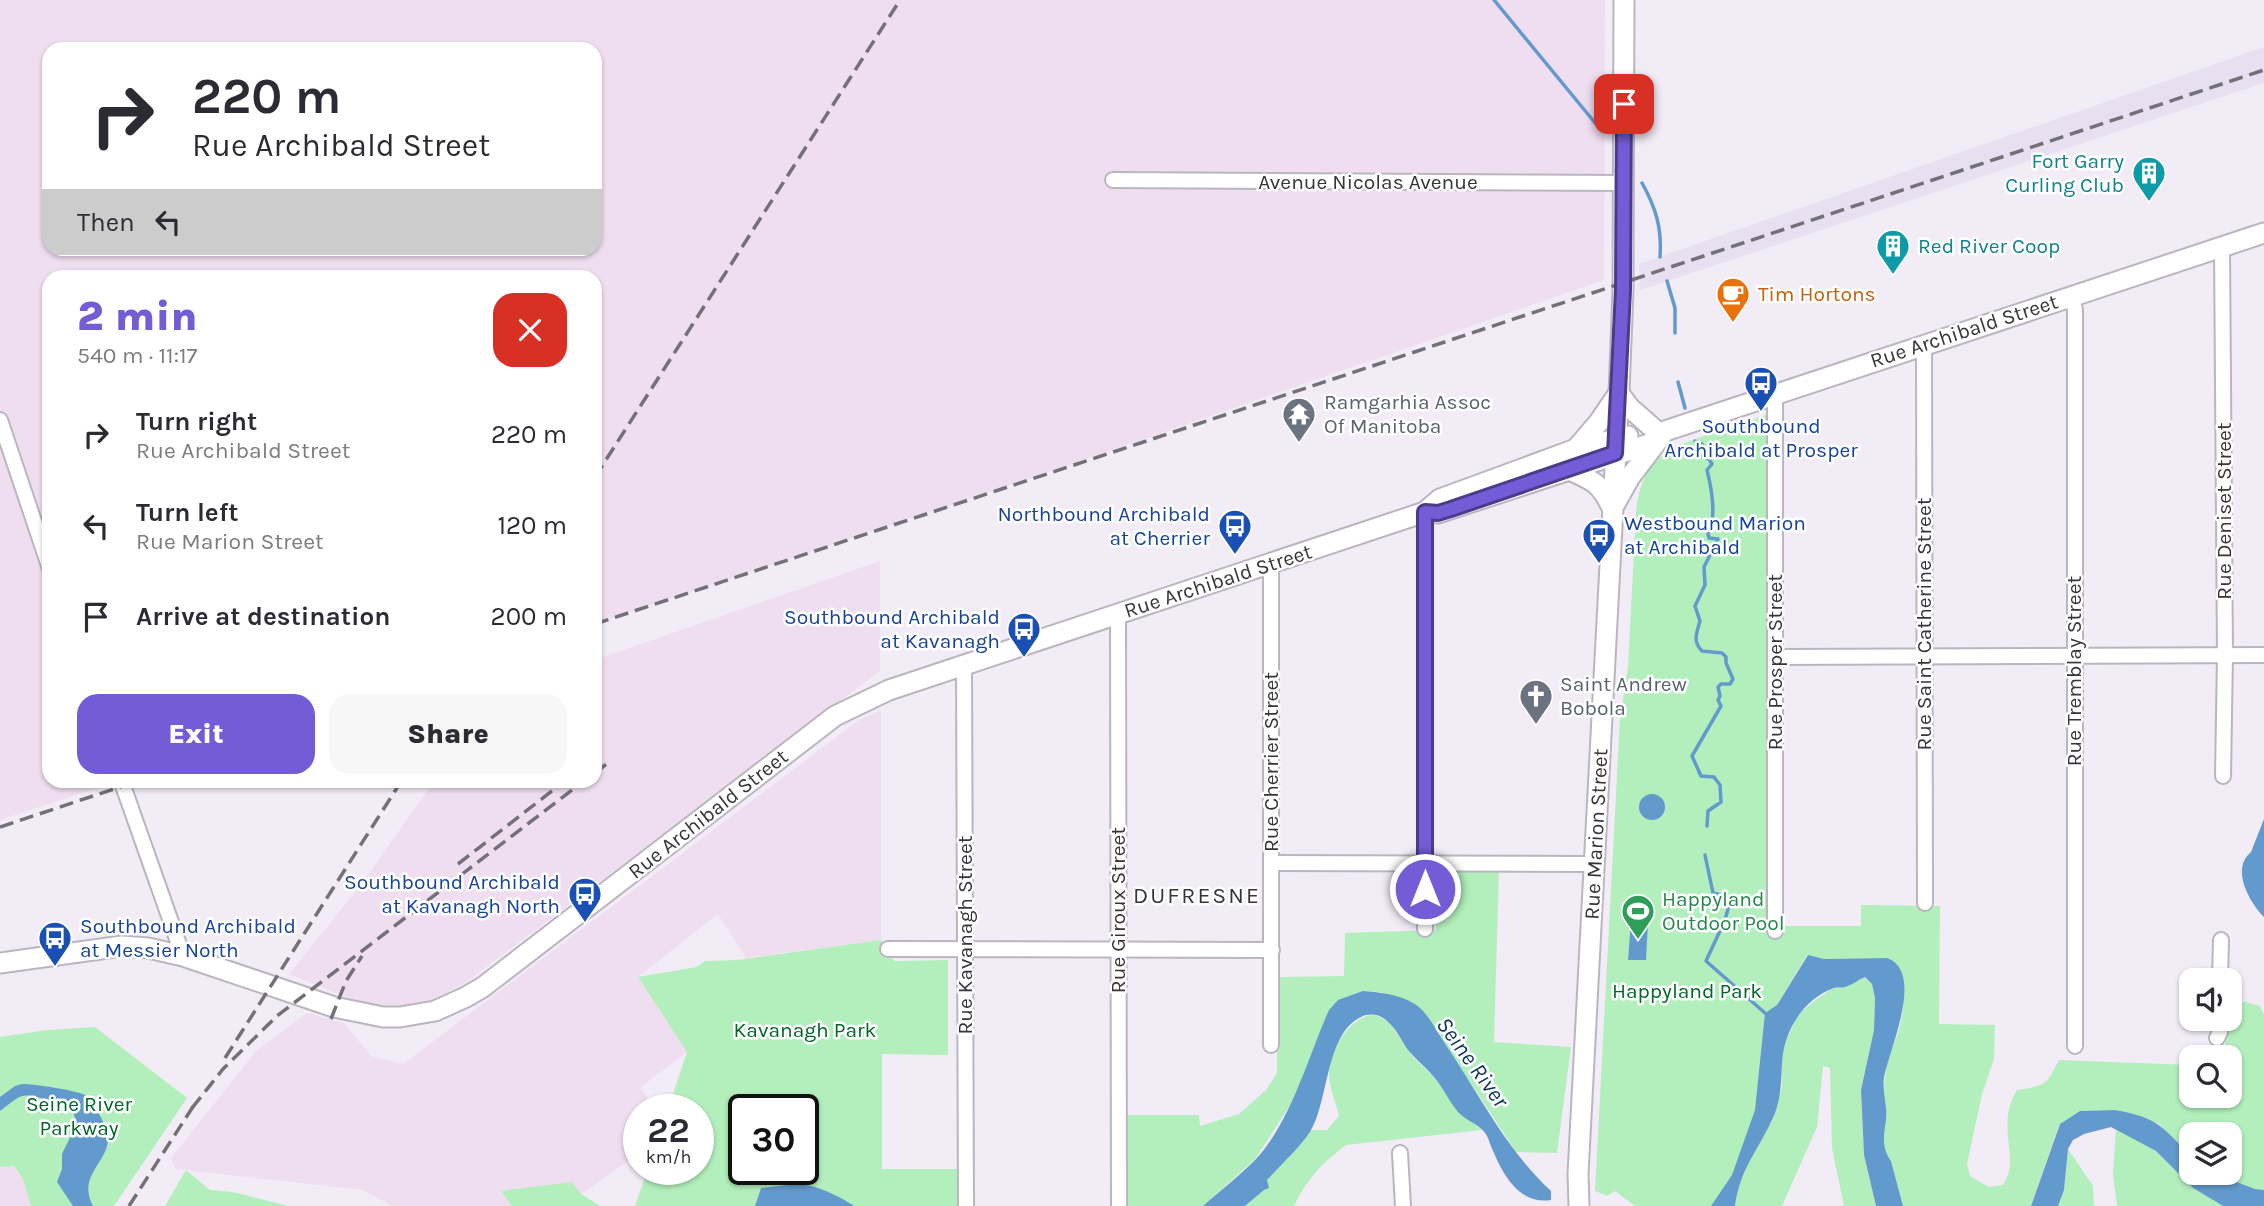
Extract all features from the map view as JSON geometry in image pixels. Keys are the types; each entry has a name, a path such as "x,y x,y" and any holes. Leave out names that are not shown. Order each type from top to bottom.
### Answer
{"main road":[{"name":"Rue Marion Street","path":"1579,1206 1583,1064 1619,393 1624,0"},
{"name":"Rue Archibald Street","path":"0,963 122,946 149,948 183,956 364,1015 400,1017 449,1006 483,987 835,716 889,690 1425,512 1438,513 1567,469 1616,446 2264,233"},
{"path":"1576,449 1600,422 1619,393 1630,408 1662,432 1630,477 1612,509"},
{"name":"Rue Archibald Street","path":"1425,512 1436,500 1576,449 1616,446"},
{"path":"1567,469 1590,479 1604,490 1612,509"}],"street":[{"name":"Avenue Nicolas Avenue","path":"1113,180 1623,183"},
{"name":"Rue Deniset Street","path":"2222,246 2225,655 2223,776"},
{"name":"Rue Tremblay Street","path":"2072,296 2075,310 2075,1046"},
{"name":"Rue Saint Catherine Street","path":"1924,345 1925,904"},
{"name":"Rue Prosper Street","path":"1774,931 1775,394"},
{"path":"0,419 42,545"},
{"path":"1425,512 1425,929"},
{"name":"Rue Cherrier Street","path":"1271,564 1271,1045"},
{"name":"Rue Giroux Street","path":"1118,614 1119,1206"},
{"path":"1776,657 2264,655"},
{"name":"Rue Kavanagh Street","path":"964,665 965,1206"},
{"path":"124,788 183,956"},
{"path":"1271,863 1594,864"},
{"path":"2220,968 2221,940"},
{"path":"888,949 1272,950"},
{"path":"2217,1038 2220,1031"},
{"path":"1400,1153 1403,1206"}],"shaded area":[{"path":"0,0 1605,0 1604,280 1043,474 602,622 602,270 42,270 42,788 97,788 0,820"},
{"path":"2264,47 2264,83 1640,290 1639,264"},
{"path":"880,561 880,671 465,983 431,1000 406,1006 379,1005 361,1003 289,974 361,885 429,788 602,788 602,658"},
{"path":"881,710 881,940 746,958 718,914 638,977 687,1052 640,1088 645,1094 623,1094 623,1164 565,1206 392,1206 363,1190 175,1169 171,1158 256,1051 307,1013 344,1023 371,1056 403,1064 859,720"},
{"path":"13,1166 23,1179 31,1206 0,1206 0,1167"}],"green space":[{"name":"Happyland Park","path":"1769,414 1769,934 1783,934 1784,926 1861,926 1861,905 1940,906 1939,1024 1995,1025 1994,1059 1982,1094 1967,1164 1970,1176 1989,1187 2003,1185 2008,1175 2008,1117 2017,1090 2045,1082 2059,1060 2179,1065 2179,1108 2242,1108 2242,1045 2225,1045 2226,1031 2242,1031 2242,1002 2260,1006 2264,1014 2264,1190 2242,1184 2242,1122 2179,1122 2179,1144 2158,1123 2115,1110 2080,1111 2059,1125 2031,1206 1903,1206 1891,1161 1886,1155 1882,1133 1887,1117 1883,1095 1887,1062 1903,1010 1900,972 1887,958 1824,959 1807,955 1777,1005 1768,1012 1758,1107 1729,1188 1713,1206 1635,1206 1615,1191 1607,1196 1595,1191 1620,718 1628,667 1636,512 1643,481 1649,469 1666,453 1691,441"},
{"path":"1499,869 1494,1042 1571,1047 1557,1153 1516,1152 1443,1041 1398,997 1363,991 1256,1158 1203,1206 1126,1206 1125,1115 1199,1115 1200,1126 1239,1114 1266,1090 1277,1073 1278,977 1344,976 1345,933 1436,930 1436,870"},
{"name":"Kavanagh Park","path":"881,940 894,961 948,960 948,1055 882,1054 882,1169 958,1169 959,1206 849,1206 761,1188 755,1206 635,1206 642,1185 714,1185 714,1094 673,1094 687,1052 638,977 697,967 705,961 737,960"},
{"path":"1865,977 1872,984 1875,998 1874,1030 1861,1090 1864,1155 1876,1206 1844,1206 1832,1148 1830,1068 1823,1066 1817,1127 1782,1206 1735,1206 1738,1186 1756,1147 1772,1121 1782,1086 1782,1049 1795,1021 1801,1012 1832,989 1844,987"},
{"path":"1371,1015 1389,1022 1413,1057 1433,1076 1459,1112 1482,1130 1346,1145 1316,1172 1294,1206 1245,1206 1264,1190 1267,1180 1311,1130 1327,1130 1339,1116 1329,1078 1332,1056 1348,1029 1363,1017"},
{"name":"Seine River Parkway","path":"95,1027 187,1098 114,1206 31,1206 23,1179 14,1166 0,1167 0,1037"},
{"path":"2116,1129 2156,1151 2179,1174 2179,1185 2190,1185 2223,1206 2117,1206 2113,1174"},
{"path":"2068,1149 2093,1186 2094,1206 2058,1206 2064,1190"},
{"path":"186,1170 210,1190 233,1192 288,1206 165,1206"},
{"path":"572,1182 581,1194 600,1206 512,1206 501,1191"}],"water":[{"path":"1652,794 1661,798 1665,807 1661,816 1652,820 1643,816 1639,807 1643,798"},
{"path":"2264,819 2264,917 2244,886 2242,867"},
{"name":"Happyland Outdoor Pool","path":"1631,921 1648,922 1646,960 1628,960"},
{"path":"1808,955 1824,959 1887,958 1898,966 1904,979 1902,1014 1884,1078 1884,1146 1891,1161 1903,1206 1876,1206 1864,1155 1861,1090 1874,1030 1875,998 1872,984 1865,977 1848,986 1823,993 1804,1008 1797,1018 1783,1052 1777,1108 1745,1172 1735,1206 1711,1206 1732,1175 1755,1110 1765,1013 1777,1005"},
{"path":"1363,991 1403,998 1424,1012 1506,1139 1551,1191 1551,1200 1526,1196 1508,1180 1485,1132 1458,1112 1431,1073 1408,1050 1390,1023 1380,1016 1371,1015 1361,1017 1349,1026 1341,1038 1310,1132 1267,1180 1269,1188 1245,1206 1203,1206 1249,1166 1268,1145 1289,1108 1329,1010 1338,1000"},
{"path":"22,1084 80,1093 89,1098 97,1110 107,1131 108,1142 88,1187 93,1206 73,1206 57,1182 62,1169 62,1154 77,1123 71,1107 24,1096 0,1111 0,1097"},
{"path":"2115,1110 2141,1116 2158,1125 2179,1144 2179,1174 2156,1151 2111,1127 2084,1134 2073,1140 2068,1149 2064,1190 2058,1206 2031,1206 2060,1124 2080,1111"},
{"path":"2242,1184 2264,1190 2264,1206 2223,1206 2190,1185"},
{"path":"811,1186 854,1206 755,1206 761,1188"}],"waterway":[{"path":"1494,0 1596,124"},
{"path":"1642,183 1657,218 1660,257"},
{"path":"1667,281 1675,308 1675,333"},
{"path":"1678,382 1685,408"},
{"path":"1695,441 1702,444 1705,450 1702,457 1709,459 1712,464 1707,470 1713,512 1708,534 1709,538 1718,539 1704,567 1705,585 1695,606 1700,621 1696,640 1702,651 1722,653 1726,657 1733,679 1730,684 1721,684 1718,687 1721,706 1692,756 1701,776 1714,777 1720,785 1721,802 1708,811 1707,826"},
{"path":"1705,855 1713,893 1725,896 1729,905 1706,961 1765,1013"}],"railway":[{"path":"602,466 900,0"},
{"path":"602,622 2264,70"},
{"path":"602,768 609,762"},
{"path":"0,827 117,788"},
{"path":"225,1058 397,788"},
{"path":"458,864 556,788"},
{"path":"192,1108 223,1069 277,1016 575,788"},
{"path":"331,1019 346,981 362,956"},
{"path":"129,1206 196,1102"}],"place":[{"name":"Fort Garry Curling Club","path":"2149,203"},
{"name":"Red River Coop","path":"1893,276"},
{"name":"Tim Hortons","path":"1733,324"},
{"name":"Southbound Archibald at Prosper","path":"1761,413"},
{"name":"Ramgarhia Assoc Of Manitoba","path":"1299,444"},
{"name":"Northbound Archibald at Cherrier","path":"1235,556"},
{"name":"Westbound Marion at Archibald","path":"1599,565"},
{"name":"Southbound Archibald at Kavanagh","path":"1024,659"},
{"name":"Saint Andrew Bobola","path":"1536,726"},
{"name":"Southbound Archibald at Kavanagh North","path":"585,924"},
{"name":"Happyland Outdoor Pool","path":"1638,941"},
{"name":"Southbound Archibald at Messier North","path":"55,968"}],"district":[{"name":"DUFRESNE","path":"1197,895"}],"route":[{"path":"1425,889 1425,512 1438,513 1451,509 1615,453 1623,290 1624,104"}],"water label":[{"name":"Seine River","path":"1473,1062"}]}
